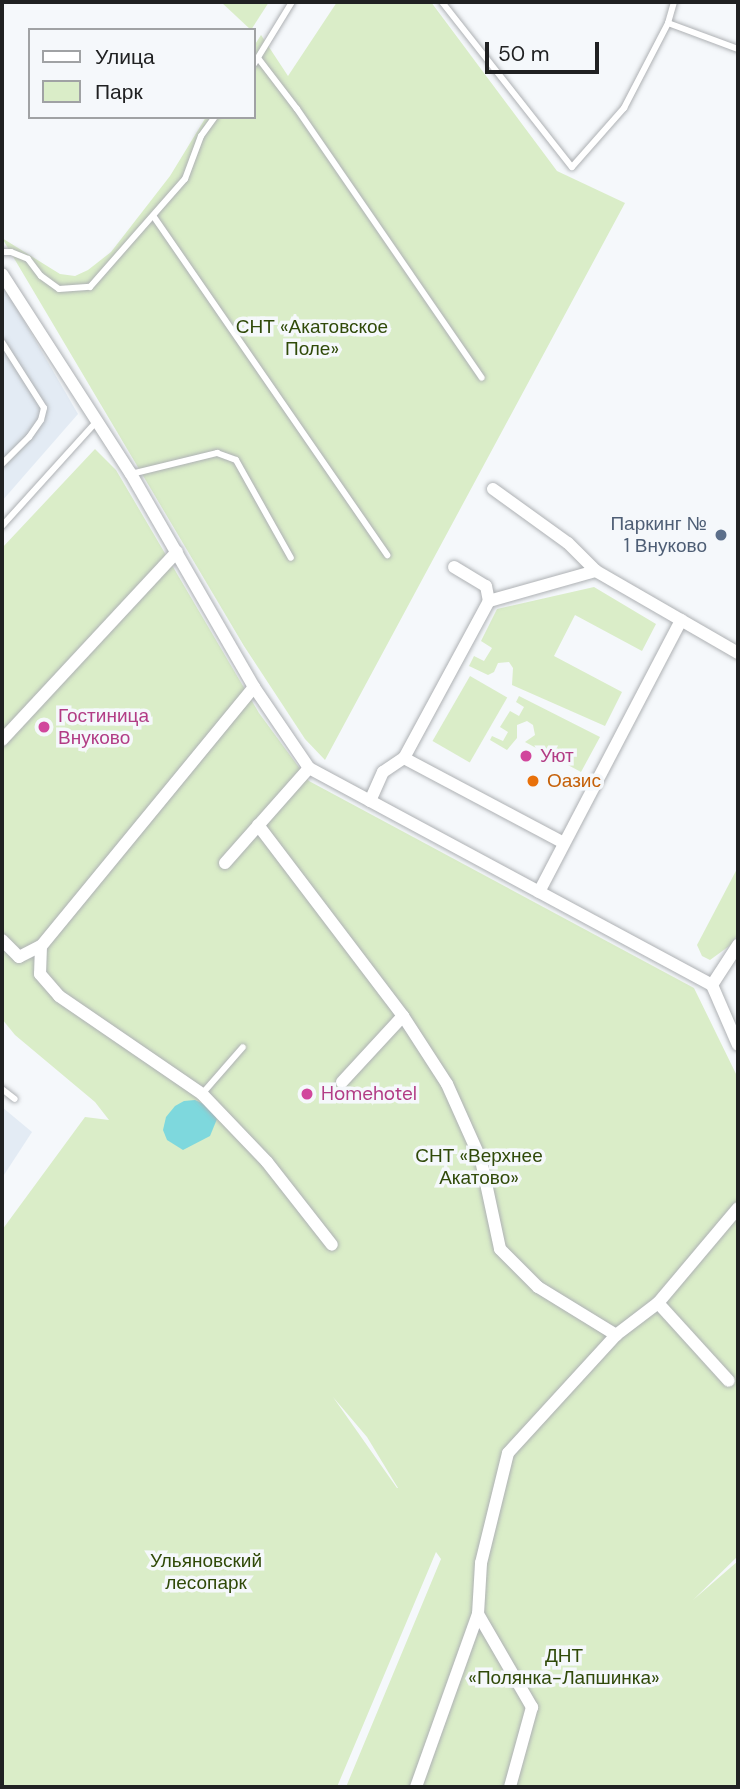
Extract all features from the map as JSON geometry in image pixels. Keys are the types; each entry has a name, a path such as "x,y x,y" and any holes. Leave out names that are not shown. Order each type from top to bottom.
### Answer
{"street":[{"path":"2,274 131,474 254,687 309,768 712,985 738,1045"},
{"path":"493,489 568,543 596,571 738,653"},
{"path":"2,740 177,552"},
{"path":"370,801 383,772 404,758 489,601 486,586 454,566"},
{"path":"489,601 596,571"},
{"path":"539,892 681,620"},
{"path":"2,940 19,957 41,946 254,687"},
{"path":"404,758 564,843"},
{"path":"225,863 309,768"},
{"path":"258,825 403,1016 447,1084 481,1160 500,1249 538,1287 616,1335"},
{"path":"712,985 738,945"},
{"path":"41,946 40,974 59,996 202,1094 267,1162 332,1245"},
{"path":"342,1082 403,1016"},
{"path":"416,1787 478,1614 481,1563 508,1453 616,1335 658,1303 738,1208"},
{"path":"658,1303 729,1381"},
{"path":"478,1614 532,1707 510,1787"}],"lane":[{"path":"292,2 256,61 297,109 482,378"},
{"path":"442,2 572,167 624,108 668,23 674,2"},
{"path":"668,23 738,49"},
{"path":"2,252 11,251 28,259 41,276 59,289 90,287 185,179 201,136 214,119"},
{"path":"154,217 387,555"},
{"path":"2,342 44,408 41,420 29,437 2,464"},
{"path":"2,526 97,421"},
{"path":"131,474 217,453 236,460 291,558"},
{"path":"202,1094 243,1047"},
{"path":"2,1089 15,1100"}],"shaded area":[{"path":"2,283 78,414 2,501"},
{"path":"2,1107 32,1132 2,1178"}],"green space":[{"path":"221,2 269,2 252,28 249,28"},
{"name":"СНТ «Акатовское Поле»","path":"337,2 431,2 557,171 625,203 325,760 305,739 244,646 2,238 60,274 75,276 88,270 111,252 170,176 205,119 256,119 256,43 261,35 288,76"},
{"name":"СНТ «Верхнее Акатово»","path":"95,449 116,470 259,713 309,781 694,988 738,1078 738,1556 693,1600 738,1561 738,1787 346,1787 441,1559 436,1552 337,1787 2,1787 2,1230 85,1117 109,1120 95,1102 15,1035 2,1019 2,548","holes":["333,1397 367,1437 398,1488"]},
{"path":"594,587 656,624 642,651 575,615 554,656 622,692 605,726 512,685 513,668 509,662 498,663 494,672 488,675 469,666 474,656 484,661 492,648 481,641 497,609"},
{"path":"470,676 507,697 470,762 432,741"},
{"path":"519,696 600,737 581,772 525,742 535,735 533,725 527,721 517,725 517,738 507,750 490,740 492,736 503,741 508,732 500,727 510,711 519,716 524,707 516,702"},
{"path":"738,867 738,933 732,944 710,960 702,956 697,945"}],"water":[{"path":"195,1100 208,1106 217,1119 210,1136 183,1150 167,1140 163,1130 166,1117 175,1106 184,1101"}],"place":[{"name":"Паркинг № 1 Внуково","path":"721,535"},
{"name":"Гостиница Внуково","path":"44,727"},
{"name":"Уют","path":"526,756"},
{"name":"Оазис","path":"533,781"},
{"name":"Homehotel","path":"307,1094"}],"park label":[{"name":"Ульяновский лесопарк","path":"206,1572"},
{"name":"ДНТ «Полянка-Лапшинка»","path":"564,1667"}]}
